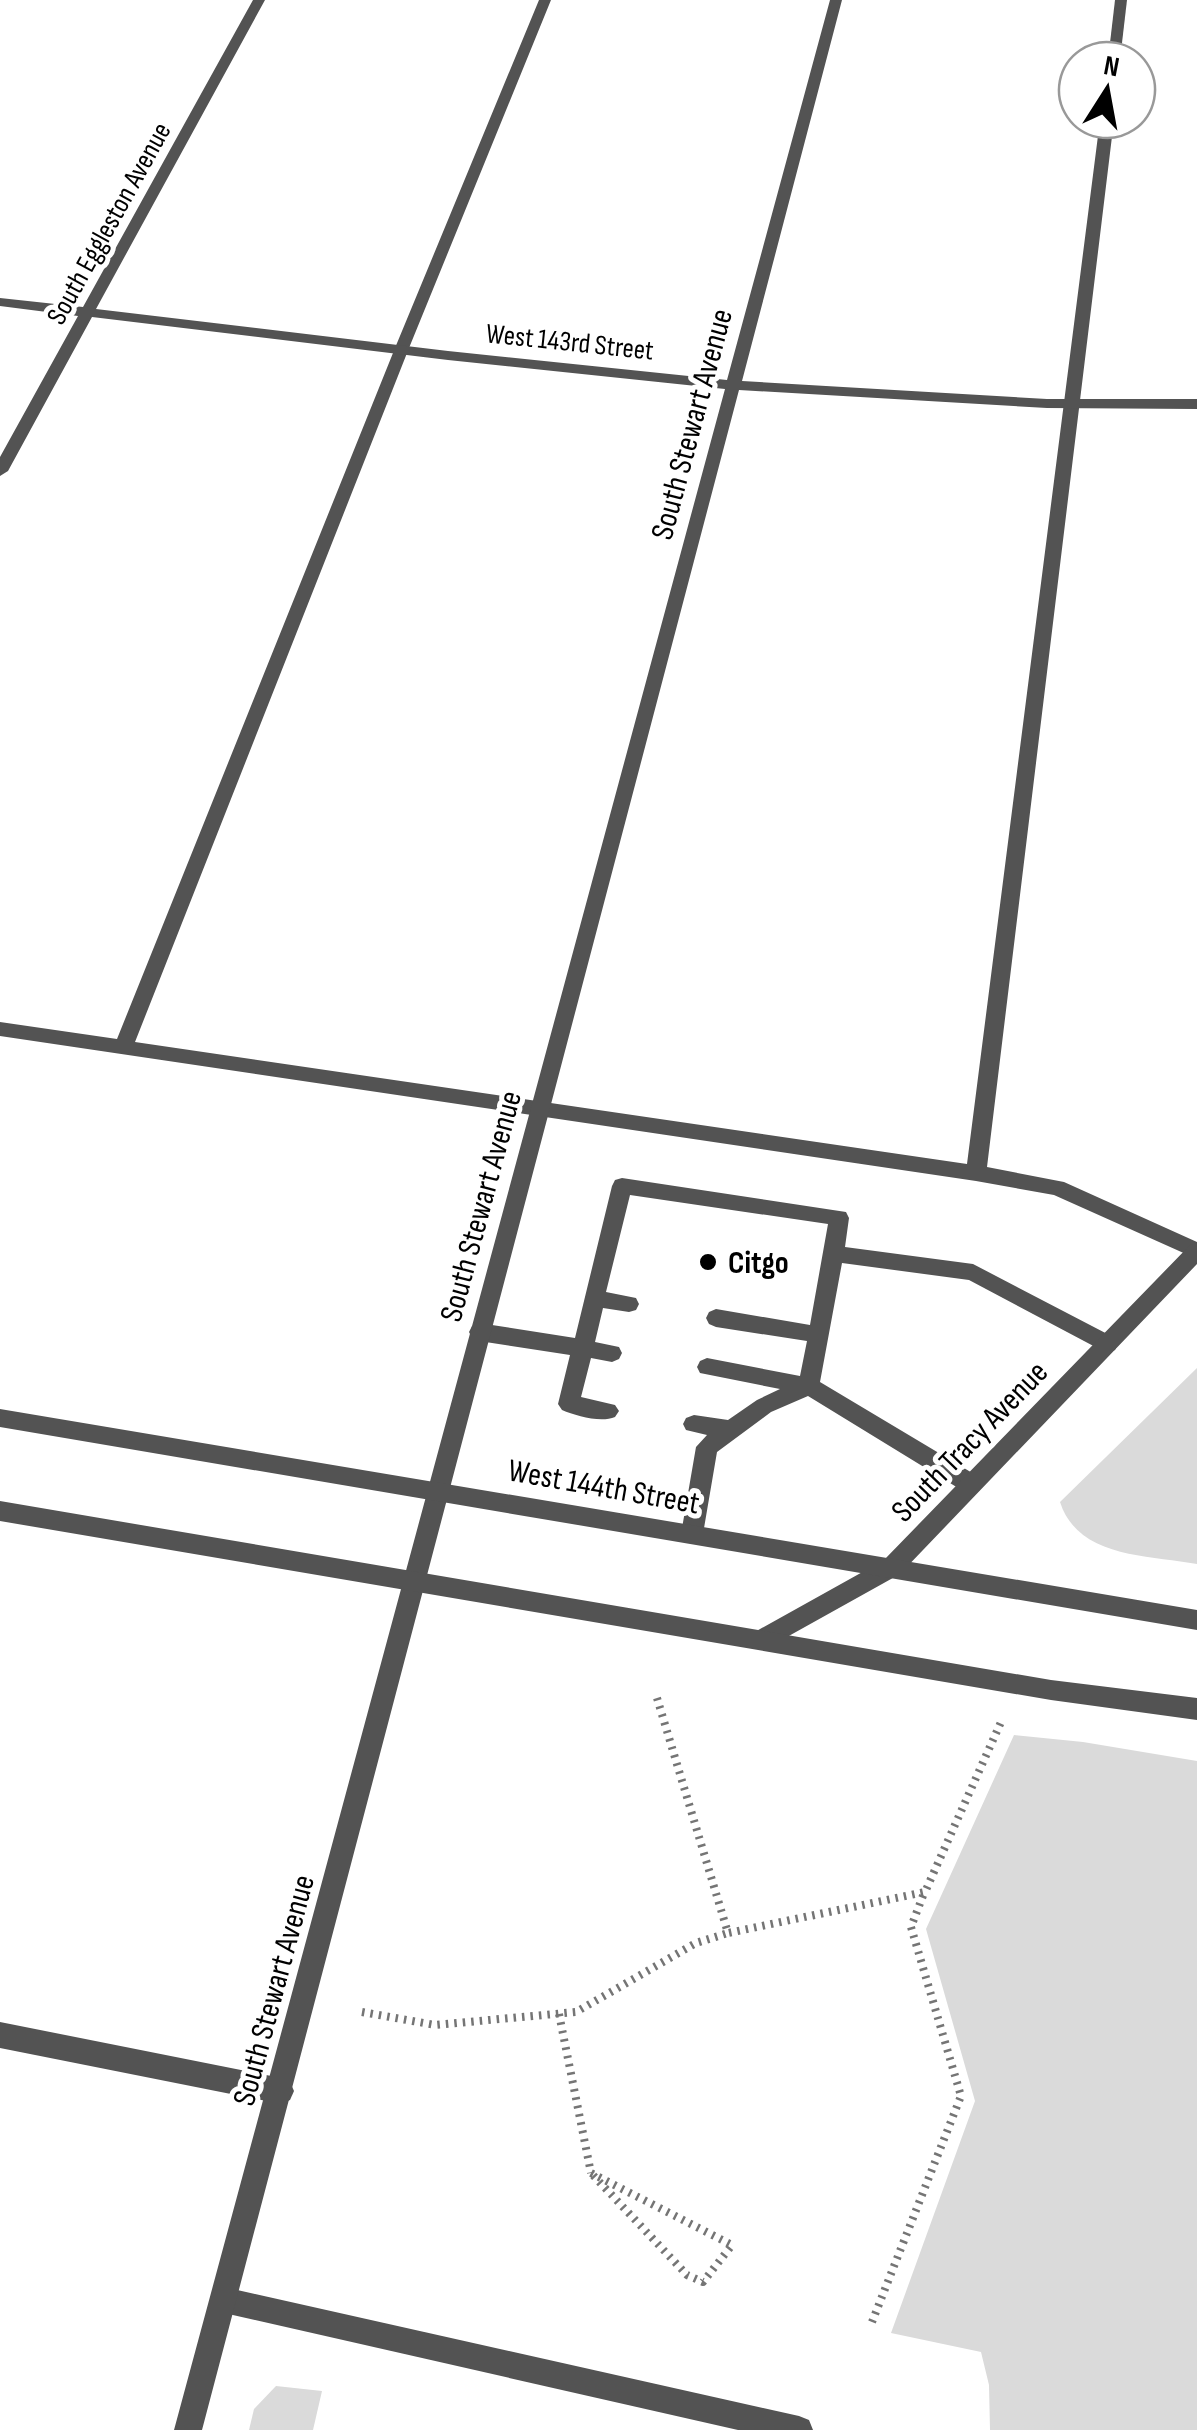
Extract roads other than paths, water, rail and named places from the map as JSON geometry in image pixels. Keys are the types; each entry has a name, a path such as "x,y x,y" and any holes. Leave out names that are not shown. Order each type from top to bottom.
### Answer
{"street":[{"name":"South Eggleston Avenue","path":"0,471 259,0"},
{"path":"123,1048 545,0"},
{"name":"South Stewart Avenue","path":"188,2430 836,0"},
{"path":"1116,40 1121,0"},
{"path":"976,1173 1075,404 1105,140"},
{"name":"West 143rd Street","path":"0,302 736,385 1075,404 1197,404"},
{"path":"0,1030 976,1173 1057,1188 1197,1251"},
{"path":"608,1410 569,1404 622,1186 839,1218 809,1386"},
{"name":"South Tracy Avenue","path":"761,1640 892,1568 1197,1251"},
{"path":"834,1254 974,1272 1108,1344"},
{"path":"596,1299 630,1304"},
{"path":"716,1318 820,1334"},
{"path":"479,1332 612,1353"},
{"path":"707,1367 809,1386 972,1484"},
{"path":"692,1534 707,1447 764,1406 809,1386"},
{"name":"West 144th Street","path":"0,1418 1197,1620"},
{"path":"694,1424 731,1430"},
{"path":"0,1512 1052,1690 1197,1708"},
{"path":"0,2035 281,2090"},
{"path":"224,2300 799,2430"}],"place":[{"name":"Citgo","path":"708,1262"}]}
